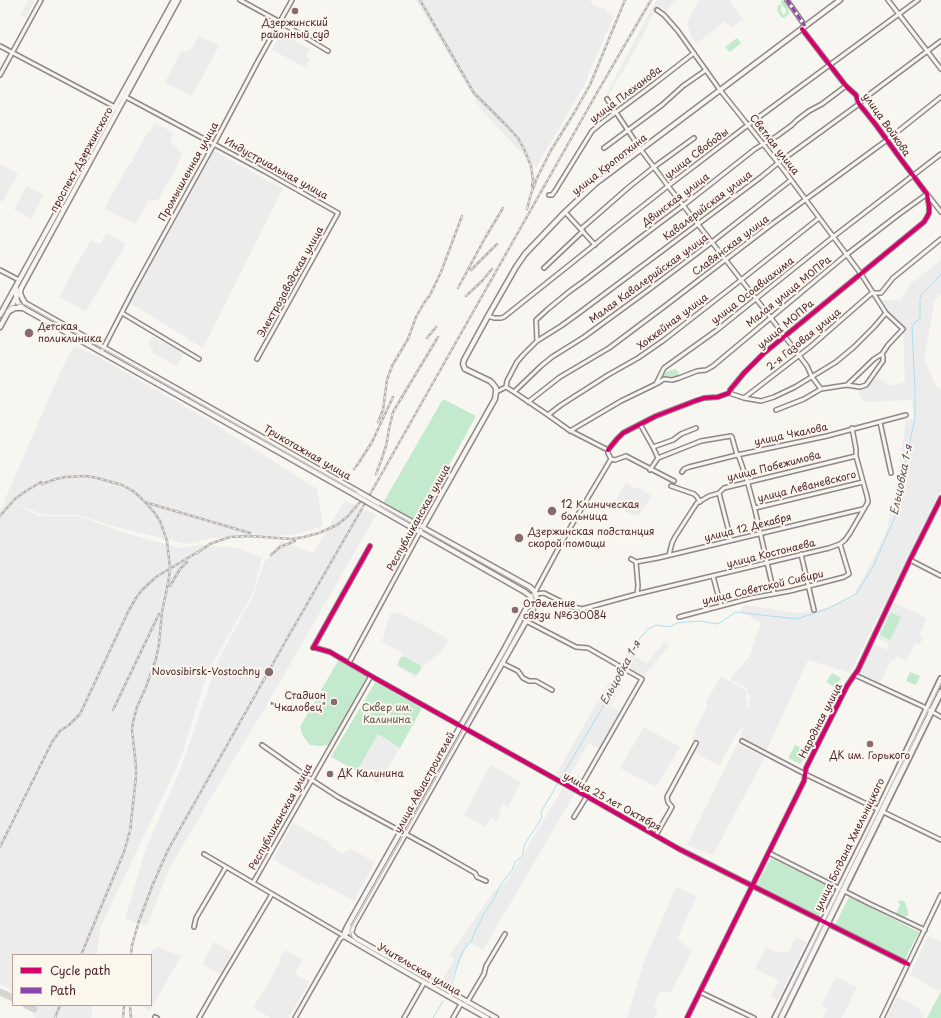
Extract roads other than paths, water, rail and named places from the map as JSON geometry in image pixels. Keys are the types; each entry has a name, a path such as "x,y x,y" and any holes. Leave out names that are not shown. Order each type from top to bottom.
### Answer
{"highway":[{"name":"улица Богдана Хмельницкого","path":"782,1018 828,924 842,889 941,679"},
{"name":"улица Богдана Хмельницкого","path":"880,810 941,692"},
{"name":"улица Богдана Хмельницкого","path":"775,1018 823,922 842,889"}],"main road":[{"name":"проспект Дзержинского","path":"123,96 174,0"},
{"name":"проспект Дзержинского","path":"1,313 178,0"},
{"name":"улица Кропоткина","path":"496,392 496,388 493,384 466,369 463,364 466,355 516,267 525,254 565,212 595,184 840,0"},
{"name":"проспект Дзержинского","path":"0,327 116,108"},
{"path":"16,286 16,297 18,303"},
{"path":"21,288 20,293 25,303"},
{"name":"Трикотажная улица","path":"18,303 23,308 102,353 358,494"},
{"path":"1,313 8,305 25,303"},
{"name":"Трикотажная улица","path":"25,303 104,347 525,592 530,596 530,602 534,605 534,607"},
{"path":"8,312 15,308 23,308"},
{"name":"Республиканская улица","path":"422,527 493,403 496,392"},
{"name":"Трикотажная улица","path":"377,505 422,527 530,587 536,593"},
{"path":"472,561 475,559 474,556"},
{"name":"улица Авиастроителей","path":"344,936 347,927 400,831 536,593"},
{"name":"улица Авиастроителей","path":"344,936 353,926 534,607 536,593"},
{"path":"344,936 353,936 351,932 353,926"},
{"name":"Учительская улица","path":"344,936 424,983 496,1018"},
{"name":"Учительская улица","path":"353,936 487,1018"}],"street":[{"path":"0,75 41,0"},
{"path":"240,0 328,51"},
{"name":"Промышленная улица","path":"102,353 122,313 292,0"},
{"name":"улица Войкова","path":"786,0 830,66 856,96 859,104 876,124 926,195"},
{"path":"888,0 941,69"},
{"name":"улица Свободы","path":"488,316 494,318 504,317 668,186 918,0"},
{"name":"Светлая улица","path":"657,10 664,15 673,26 720,90 791,180 861,274 886,313 903,329 882,354"},
{"name":"Кавалерийская улица","path":"506,387 517,362 522,355 537,341 578,313 859,104 866,97 941,40"},
{"path":"0,46 116,108"},
{"name":"улица Плеханова","path":"549,195 552,195 556,191 589,135 604,121 694,54"},
{"path":"604,148 662,105 683,86 706,70"},
{"name":"Двинская улица","path":"537,341 536,320 548,309 684,206 762,144 777,136 797,120 846,86"},
{"name":"Индустриальная улица","path":"123,96 264,171 338,213"},
{"name":"Славянская улица","path":"528,402 560,377 609,348 772,224 887,140 941,97"},
{"path":"608,99 641,150 785,336 821,389"},
{"path":"544,268 582,230 629,187 694,138"},
{"name":"улица Осоавиахима","path":"656,384 664,368 717,330 833,237 941,154"},
{"name":"Малая Кавалерийская улица","path":"515,391 540,366 647,292 791,180"},
{"path":"926,195 941,212"},
{"name":"Малая улица МОПРа","path":"656,384 664,380 672,380 697,371 706,370 713,366 846,255 926,195"},
{"name":"улица МОПРа","path":"729,393 744,373 763,354 924,222 929,213 926,195"},
{"path":"565,212 595,245"},
{"name":"Электрозаводская улица","path":"257,358 338,213"},
{"name":"Хоккейная улица","path":"548,415 561,405 638,358 664,340 819,218"},
{"name":"2-я Газовая улица","path":"744,398 837,324 873,292 881,293 893,278 941,239"},
{"path":"0,270 19,280"},
{"path":"122,313 199,359"},
{"path":"608,450 623,433 656,416 695,401 704,398 718,397 729,393 744,398 761,401 796,387 836,362 854,347 886,313"},
{"path":"776,410 804,399 821,389 847,385 860,388 866,385 883,361 882,354 874,359 847,385"},
{"path":"660,376 664,380"},
{"path":"570,430 621,401 656,384"},
{"path":"496,392 506,387 515,391 528,402 570,430 608,450 611,459"},
{"name":"улица Чкалова","path":"682,472 684,469 689,467 827,436 852,428 906,415"},
{"path":"880,422 891,473"},
{"path":"640,424 658,458"},
{"path":"653,447 670,441 681,434 696,428"},
{"path":"840,544 850,533 868,502 856,456 852,428"},
{"path":"650,470 658,458 701,441 731,436 748,482 774,593"},
{"path":"611,459 615,460 626,456 650,470 674,481"},
{"name":"улица Побежимова","path":"669,555 672,543 697,503 709,496 719,493 724,488 856,456"},
{"path":"536,593 559,547 611,459"},
{"name":"улица Леваневского","path":"755,508 863,482"},
{"path":"671,486 694,494 700,502"},
{"path":"719,493 731,540"},
{"name":"Народная улица","path":"688,1018 804,781 806,768 847,686 858,670 941,498"},
{"name":"улица 12 Декабря","path":"636,562 863,509"},
{"name":"Республиканская улица","path":"350,662 422,527"},
{"name":"улица Костонаева","path":"582,610 637,594 829,548 840,544"},
{"name":"улица Советской Сибири","path":"679,617 844,577 849,574 840,544"},
{"name":"улица 25 лет Октября","path":"370,546 313,648 330,652 350,662 371,676 679,849 908,964"},
{"path":"801,554 814,610"},
{"path":"631,559 636,562 638,586 637,594"},
{"path":"910,560 941,576"},
{"path":"713,576 721,606"},
{"name":"Трикотажная улица","path":"536,593 544,593 570,606 582,610"},
{"path":"526,621 576,647 588,648 642,679 578,791"},
{"path":"502,663 518,671 523,678 529,681 536,681 552,690"},
{"path":"855,675 941,716"},
{"name":"Республиканская улица","path":"253,883 371,676"},
{"path":"742,742 941,840"},
{"path":"656,835 672,806 666,797 696,743"},
{"path":"262,745 338,797 475,873 477,877 486,881"},
{"path":"574,817 587,796"},
{"path":"769,853 925,930"},
{"name":"Учительская улица","path":"204,854 344,936"},
{"path":"194,927 196,918 226,867"},
{"path":"199,1018 218,983 272,894"},
{"path":"882,1018 941,895"},
{"path":"453,1018 465,1004 484,974 486,966 505,934"},
{"name":"улица Авиастроителей","path":"295,1018 340,939 344,936"},
{"path":"404,1018 424,983"},
{"path":"700,992 754,1018"}],"waterway":[{"name":"Ельцовка 1-я","path":"920,299 922,294 941,274"},
{"name":"Ельцовка 1-я","path":"450,989 463,951 472,940 483,915 494,899 500,886 512,870 515,862 523,854 526,842 542,818 541,812 634,654 640,638 648,629 657,625 670,627 677,623 699,621 717,624 735,612 797,619 827,609 856,594 873,567 898,510 904,469 915,418 912,327 915,322 920,319 920,301"},
{"name":"Ельцовка 1-я","path":"433,1018 443,1001"}],"tram line":[{"path":"0,320 5,311 11,306 19,304 26,305 532,592 534,598 532,604 467,723 350,930 352,937 356,941 492,1018"},
{"path":"777,1018 941,683"}],"railway":[{"path":"420,0 474,93 518,138 531,166 533,180 532,186"},
{"path":"527,209 537,178 550,152 590,85 625,0"},
{"path":"131,954 132,945 139,921 168,850 651,0"},
{"path":"458,288 503,208"},
{"path":"378,422 383,410 387,380 392,366 408,339 416,317 430,295 441,272 462,216"},
{"path":"471,270 497,244"},
{"path":"466,296 492,269"},
{"path":"427,338 436,327"},
{"path":"376,474 386,446 393,412 438,337"},
{"path":"354,469 372,442 393,397"},
{"path":"42,484 65,477 87,476 122,485 133,491 154,512 160,521 167,541 170,567 162,612 159,644 156,659 137,707 133,722 132,730 136,777 130,831"},
{"path":"0,516 15,499 41,482"},
{"path":"197,553 210,544 230,537 249,536 292,539 319,533 337,525 347,517 361,501"},
{"path":"147,502 250,533"},
{"path":"271,555 280,547 295,541"},
{"path":"0,847 52,742 60,731 69,725 80,714 136,598 156,577 201,550"},
{"path":"170,586 180,569 187,562"},
{"path":"113,710 159,614"},
{"path":"81,954 124,852 131,827"},
{"path":"55,1018 60,1006"},
{"path":"123,1018 124,1006"},
{"path":"130,1006 131,1018"}],"place":[{"name":"Дзержинский районный суд","path":"295,11"},
{"name":"Детская поликлиника","path":"29,333"},
{"name":"12 Клиническая больница","path":"552,511"},
{"name":"Дзержинская подстанция скорой помощи","path":"519,538"},
{"name":"Отделение связи №630084","path":"515,610"},
{"name":"Novosibirsk-Vostochny","path":"269,672"},
{"name":"Стадион \"Чкаловец\"","path":"334,702"},
{"name":"ДК им. Горького","path":"870,744"},
{"name":"ДК Калинина","path":"330,774"}],"park label":[{"name":"Сквер им. Калинина","path":"387,714"}]}
